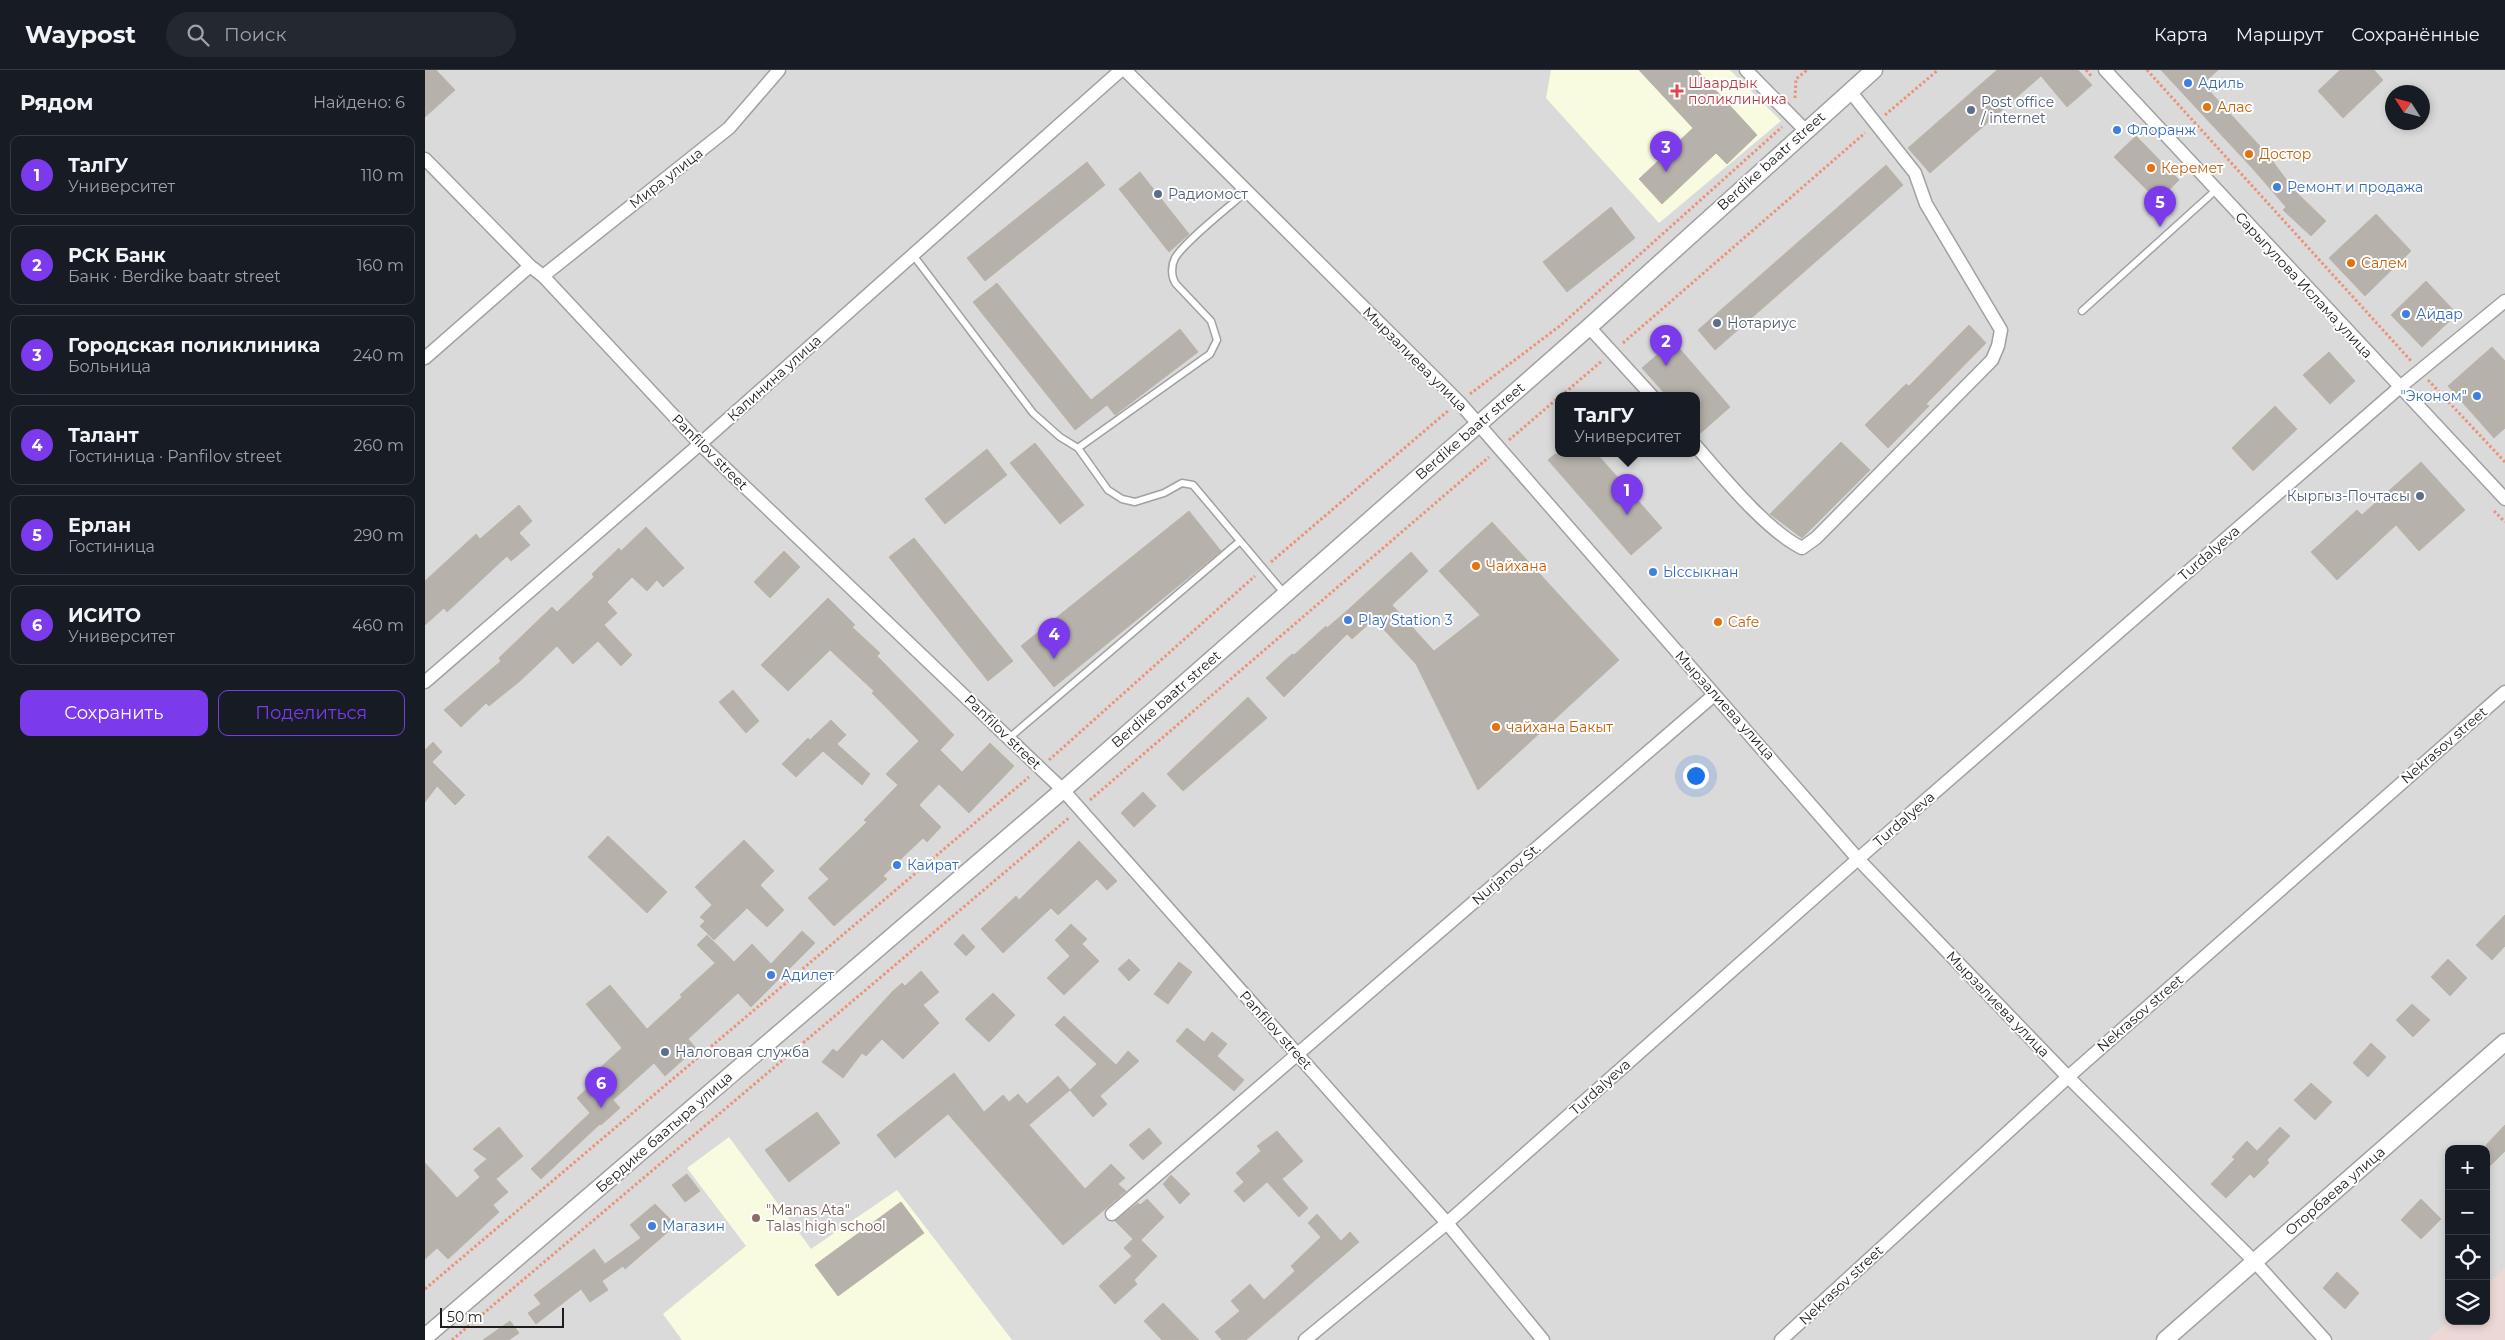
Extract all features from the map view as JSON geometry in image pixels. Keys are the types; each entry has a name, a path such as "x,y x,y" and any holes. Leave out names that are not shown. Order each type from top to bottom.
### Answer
{"street":[{"name":"Мира улица","path":"543,276 729,128 779,70"},
{"name":"Калинина улица","path":"425,682 700,444 1121,70"},
{"name":"Мырзалиева улица","path":"1125,70 1479,423 1498,449 1858,859 2068,1077 2255,1262 2325,1340"},
{"path":"1745,70 1805,130"},
{"name":"Berdike baatr street","path":"1063,790 1589,327 1805,130 1874,70"},
{"name":"Сарыгулова Ислама улица","path":"2105,70 2505,499"},
{"path":"1700,451 1728,483 1782,535 1802,548 1816,538 1992,360 1998,346 2001,330 1927,204 1915,173 1850,91"},
{"name":"Panfilov street","path":"425,159 530,266 543,276 700,444 1063,790 1447,1223 1543,1340"},
{"path":"425,358 530,266"},
{"name":"Turdalyeva","path":"1305,1340 1447,1223 1858,859 2400,387 2505,301"},
{"path":"1589,327 1648,392"},
{"name":"Nekrasov street","path":"1781,1340 2068,1077 2505,692"},
{"name":"Nurjanov St.","path":"1112,1214 1714,695"},
{"name":"Бердике баатыра улица","path":"425,1337 1063,790"},
{"name":"Оторбаева улица","path":"2165,1340 2505,1042"}],"lane":[{"path":"2082,312 2216,190"},
{"path":"1078,448 1210,354 1217,340 1211,321 1172,278 1175,258 1188,244 1247,192"},
{"path":"913,255 1033,414 1060,437 1078,448 1108,490 1122,499 1135,502 1164,494 1182,483 1193,485 1285,594"},
{"path":"1009,738 1240,541"}],"path":[{"path":"425,1289 1040,768 1264,568 1459,402 1561,325 1793,118 1796,79 1807,70"},
{"path":"1565,392 1937,70"},
{"path":"2147,70 2505,462"},
{"path":"452,1340 1079,809 1555,400"}],"shaded area":[{"path":"425,70 2505,70 2505,1340 425,1340"},
{"path":"1551,70 1730,70 1781,121 1659,223 1546,98"},
{"name":"\"Manas Ata\" Talas high school","path":"729,1137 811,1249 897,1190 1012,1340 682,1340 663,1314 746,1246 687,1168"},
{"path":"2505,1268 2505,1340 2428,1340 2445,1324 2490,1325 2490,1281"}],"building":[{"path":"425,70 436,70 455,90 425,117"},
{"path":"1639,70 1697,70 1757,135 1727,164 1716,153 1662,204 1639,179 1693,128"},
{"path":"1997,70 2078,70 2092,85 2067,107 2041,76 1930,173 1908,148"},
{"path":"2161,70 2218,70 2203,84 2268,155 2294,190 2326,221 2311,236 2283,210 2286,207 2253,169"},
{"path":"2340,70 2374,70 2383,80 2343,118 2318,91"},
{"path":"2136,136 2179,180 2158,201 2114,157"},
{"path":"1087,162 1105,185 985,281 967,258"},
{"path":"1886,165 1903,185 1715,350 1698,330"},
{"path":"1140,172 1189,234 1169,252 1119,189"},
{"path":"1611,207 1635,238 1567,292 1543,262"},
{"path":"2376,214 2411,251 2365,296 2329,258"},
{"path":"2426,281 2457,314 2422,347 2391,315"},
{"path":"997,283 1091,400 1180,329 1198,352 1115,415 1107,405 1075,430 973,302"},
{"path":"1969,325 1986,343 1926,404 1929,406 1888,448 1865,425 1906,384 1909,386"},
{"path":"1673,341 1730,407 1700,433 1700,392 1663,392 1642,368"},
{"path":"2492,347 2505,361 2505,428 2494,438 2448,386"},
{"path":"2329,352 2355,381 2330,404 2303,375"},
{"path":"2275,406 2297,429 2253,471 2232,448"},
{"path":"1841,442 1870,470 1802,538 1770,514"},
{"path":"1035,443 1084,505 1060,524 1010,463"},
{"path":"987,449 1007,475 945,524 925,499"},
{"path":"1555,454 1555,457 1600,457 1662,528 1631,555 1548,460"},
{"path":"2421,462 2465,510 2419,551 2396,525 2337,580 2311,552 2357,510 2362,515"},
{"path":"519,505 532,521 519,533 530,545 511,561 507,556 447,612 444,608 425,625 425,581 476,534 480,539"},
{"path":"1189,511 1221,551 1054,687 1021,646"},
{"name":"чайхана Бакыт","path":"1492,522 1619,660 1478,790 1416,664 1374,619 1352,639 1347,634 1284,697 1266,678 1326,626 1327,628 1411,552 1428,571 1392,605 1434,651 1480,615 1439,571"},
{"path":"646,527 684,568 663,587 657,580 647,591 632,577 607,602 617,613 604,625 632,655 621,666 598,641 573,664 557,646 520,681 489,706 486,703 461,727 444,710 501,661 499,658 552,607 557,612 594,577 592,574 619,548 621,551"},
{"path":"914,538 1013,661 988,681 889,557"},
{"path":"784,551 800,567 770,598 754,582"},
{"path":"828,598 855,625 852,627 880,653 877,656 954,735 940,750 962,772 990,743 1014,766 969,813 939,784 919,805 941,827 927,842 923,838 883,876 887,879 834,926 808,898 829,879 819,869 867,822 864,820 898,785 886,774 919,741 872,693 874,691 830,650 788,691 761,665"},
{"path":"733,690 759,721 746,733 719,702"},
{"path":"1248,697 1267,718 1183,791 1167,774"},
{"path":"831,720 846,735 837,744 870,774 862,785 823,751 796,777 782,764 808,738 810,740"},
{"path":"433,742 442,752 432,762 465,795 455,805 437,786 425,802 425,750"},
{"path":"1143,792 1156,806 1134,827 1121,813"},
{"path":"608,836 667,892 647,913 588,857"},
{"path":"744,840 774,871 760,885 784,910 767,927 747,908 714,940 700,926 705,921 700,917 712,905 695,887"},
{"path":"1079,841 1117,881 1107,890 1097,879 1058,915 1051,908 1003,953 981,929 1016,896 1019,900"},
{"path":"2505,915 2505,946 2492,960 2476,945"},
{"path":"1071,924 1087,939 1082,944 1099,961 1064,995 1047,978 1070,956 1055,940"},
{"path":"802,931 815,943 751,1007 738,993 688,1039 696,1048 665,1076 654,1063 613,1100 620,1108 541,1179 531,1169 590,1113 577,1098 595,1081 591,1076 622,1048 586,1004 610,985 647,1029 715,963 697,945 707,935 734,962 752,944 771,964"},
{"path":"963,934 975,947 966,956 954,944"},
{"path":"1129,959 1140,970 1129,981 1118,969"},
{"path":"2448,959 2467,978 2450,996 2431,977"},
{"path":"1179,962 1192,972 1168,1004 1154,994"},
{"path":"921,971 939,992 923,1005 939,1023 903,1059 882,1039 866,1056 862,1053 843,1078 822,1062 833,1049 837,1052 892,992 902,983 905,986"},
{"path":"993,993 1015,1015 989,1042 965,1019"},
{"path":"2412,1004 2430,1020 2413,1037 2396,1020"},
{"path":"1064,1016 1116,1065 1128,1051 1139,1061 1100,1096 1107,1104 1093,1117 1070,1090 1097,1064 1055,1025"},
{"path":"1187,1028 1204,1042 1212,1032 1227,1044 1217,1056 1244,1080 1234,1091 1176,1041"},
{"path":"2371,1043 2386,1057 2368,1077 2353,1063"},
{"path":"954,1073 984,1112 1003,1095 1009,1102 1018,1094 1027,1104 1058,1076 1070,1090 1029,1125 1085,1189 1111,1164 1125,1178 1118,1184 1126,1191 1063,1245 948,1114 895,1158 877,1135"},
{"path":"2311,1083 2332,1102 2315,1120 2294,1100"},
{"path":"817,1112 840,1143 789,1182 765,1150"},
{"path":"2505,1125 2505,1151 2490,1166 2490,1145 2486,1145"},
{"path":"499,1127 523,1156 496,1179 508,1192 493,1205 499,1212 448,1259 437,1248 425,1259 425,1163 457,1198 480,1177 474,1170 487,1159 473,1149"},
{"path":"2280,1127 2290,1136 2267,1160 2269,1163 2254,1178 2250,1174 2226,1198 2211,1184 2235,1159 2232,1157 2247,1141 2257,1151"},
{"path":"1149,1128 1162,1143 1143,1160 1129,1145"},
{"path":"1277,1131 1303,1161 1282,1179 1308,1208 1299,1217 1267,1182 1244,1202 1234,1191 1244,1182 1236,1173 1261,1151 1257,1146"},
{"path":"687,1174 700,1191 685,1202 672,1185"},
{"path":"1171,1175 1190,1194 1180,1204 1163,1184"},
{"path":"1147,1199 1164,1217 1141,1240 1157,1256 1134,1280 1137,1284 1115,1304 1099,1286 1132,1256 1124,1248 1133,1239 1115,1221 1138,1203 1140,1205"},
{"path":"2421,1199 2441,1219 2421,1239 2401,1220"},
{"path":"901,1202 924,1233 838,1296 815,1265"},
{"path":"655,1204 676,1225 625,1269 623,1266 602,1281 608,1290 590,1302 581,1289 536,1324 528,1313 541,1304 534,1295 594,1249 605,1264 641,1238 630,1225"},
{"path":"1317,1214 1341,1241 1350,1232 1359,1242 1246,1340 1222,1340 1215,1332 1240,1311 1231,1301 1250,1284 1264,1300 1295,1271 1291,1266 1321,1237 1308,1223"},
{"path":"2337,1272 2359,1293 2345,1309 2323,1288"},
{"path":"1163,1303 1199,1340 1162,1340 1144,1321"},
{"path":"510,1321 519,1333 509,1340 483,1340"}],"place":[{"name":"Адиль","path":"2188,83"},
{"name":"Шаардык поликлиника","path":"1677,91"},
{"name":"Алас","path":"2207,107"},
{"name":"Post office / internet","path":"1971,110"},
{"name":"Флоранж","path":"2117,130"},
{"name":"Достор","path":"2249,154"},
{"name":"Керемет","path":"2151,168"},
{"name":"Городская поликлиника","path":"1666,172"},
{"name":"Ремонт и продажа","path":"2277,187"},
{"name":"Радиомост","path":"1158,194"},
{"name":"Ерлан","path":"2160,227"},
{"name":"Салем","path":"2351,263"},
{"name":"Айдар","path":"2406,314"},
{"name":"Нотариус","path":"1717,323"},
{"name":"РСК Банк","path":"1666,366"},
{"name":"\"Эконом\"","path":"2477,396"},
{"name":"Кыргыз-Почтасы","path":"2420,496"},
{"name":"ТалГУ","path":"1627,515"},
{"name":"Чайхана","path":"1476,566"},
{"name":"Ыссыкнан","path":"1653,572"},
{"name":"Play Station 3","path":"1348,620"},
{"name":"Cafe","path":"1718,622"},
{"name":"Талант","path":"1054,659"},
{"name":"чайхана Бакыт","path":"1496,727"},
{"name":"Кайрат","path":"897,865"},
{"name":"Адилет","path":"771,975"},
{"name":"Налоговая служба","path":"665,1052"},
{"name":"ИСИТО","path":"601,1108"},
{"name":"\"Manas Ata\" Talas high school","path":"756,1218"},
{"name":"Магазин","path":"652,1226"}]}
